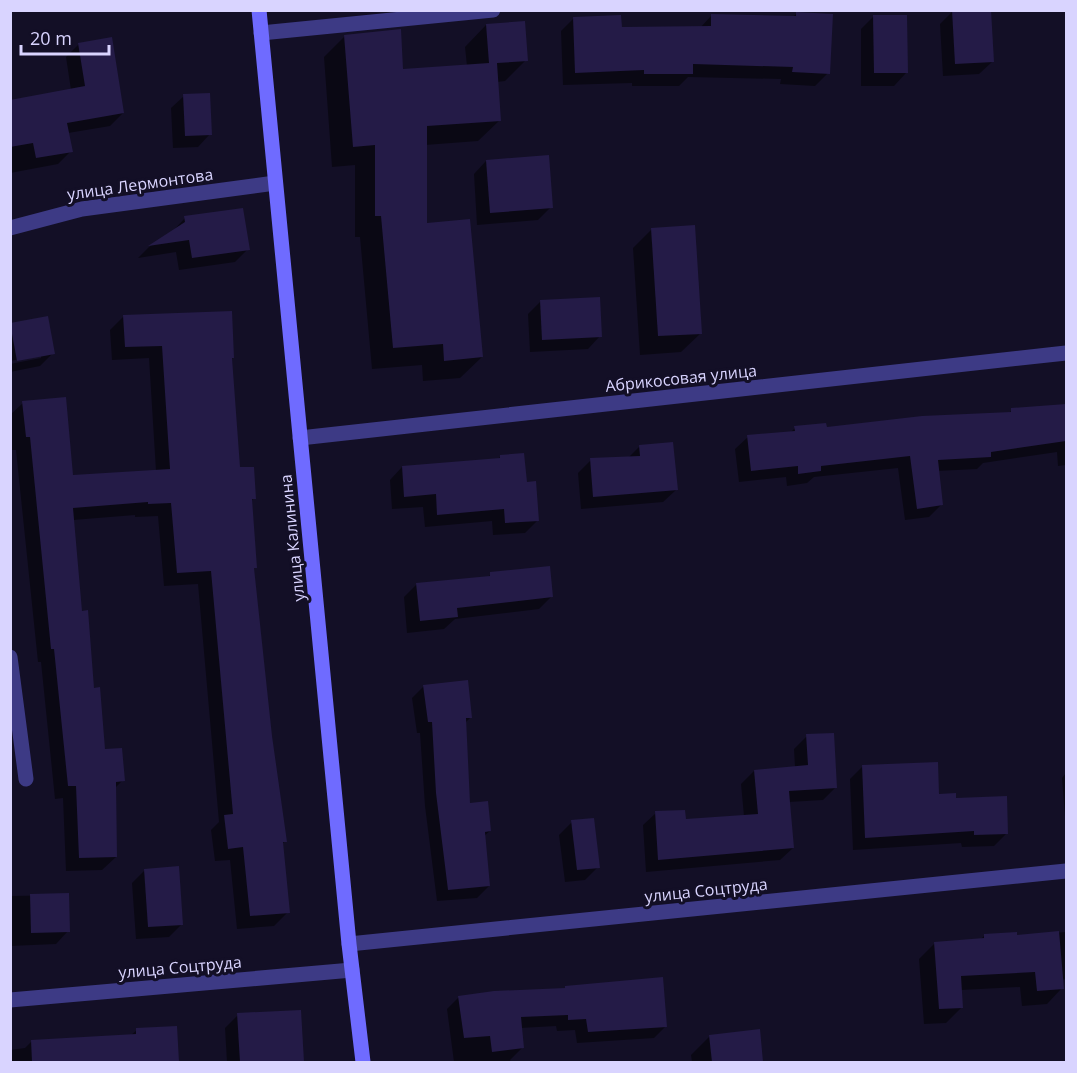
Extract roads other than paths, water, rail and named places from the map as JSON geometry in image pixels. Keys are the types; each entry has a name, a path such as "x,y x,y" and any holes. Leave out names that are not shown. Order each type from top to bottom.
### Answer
{"main road":[{"name":"улица Калинина","path":"259,10 352,970 363,1062"}],"street":[{"path":"261,33 493,10"},
{"name":"улица Лермонтова","path":"10,228 82,208 275,183"},
{"name":"Абрикосовая улица","path":"300,438 1066,353"},
{"path":"10,657 13,702 26,779"},
{"name":"улица Соцтруда","path":"350,944 1066,871"},
{"name":"улица Соцтруда","path":"10,1000 352,970"}]}
